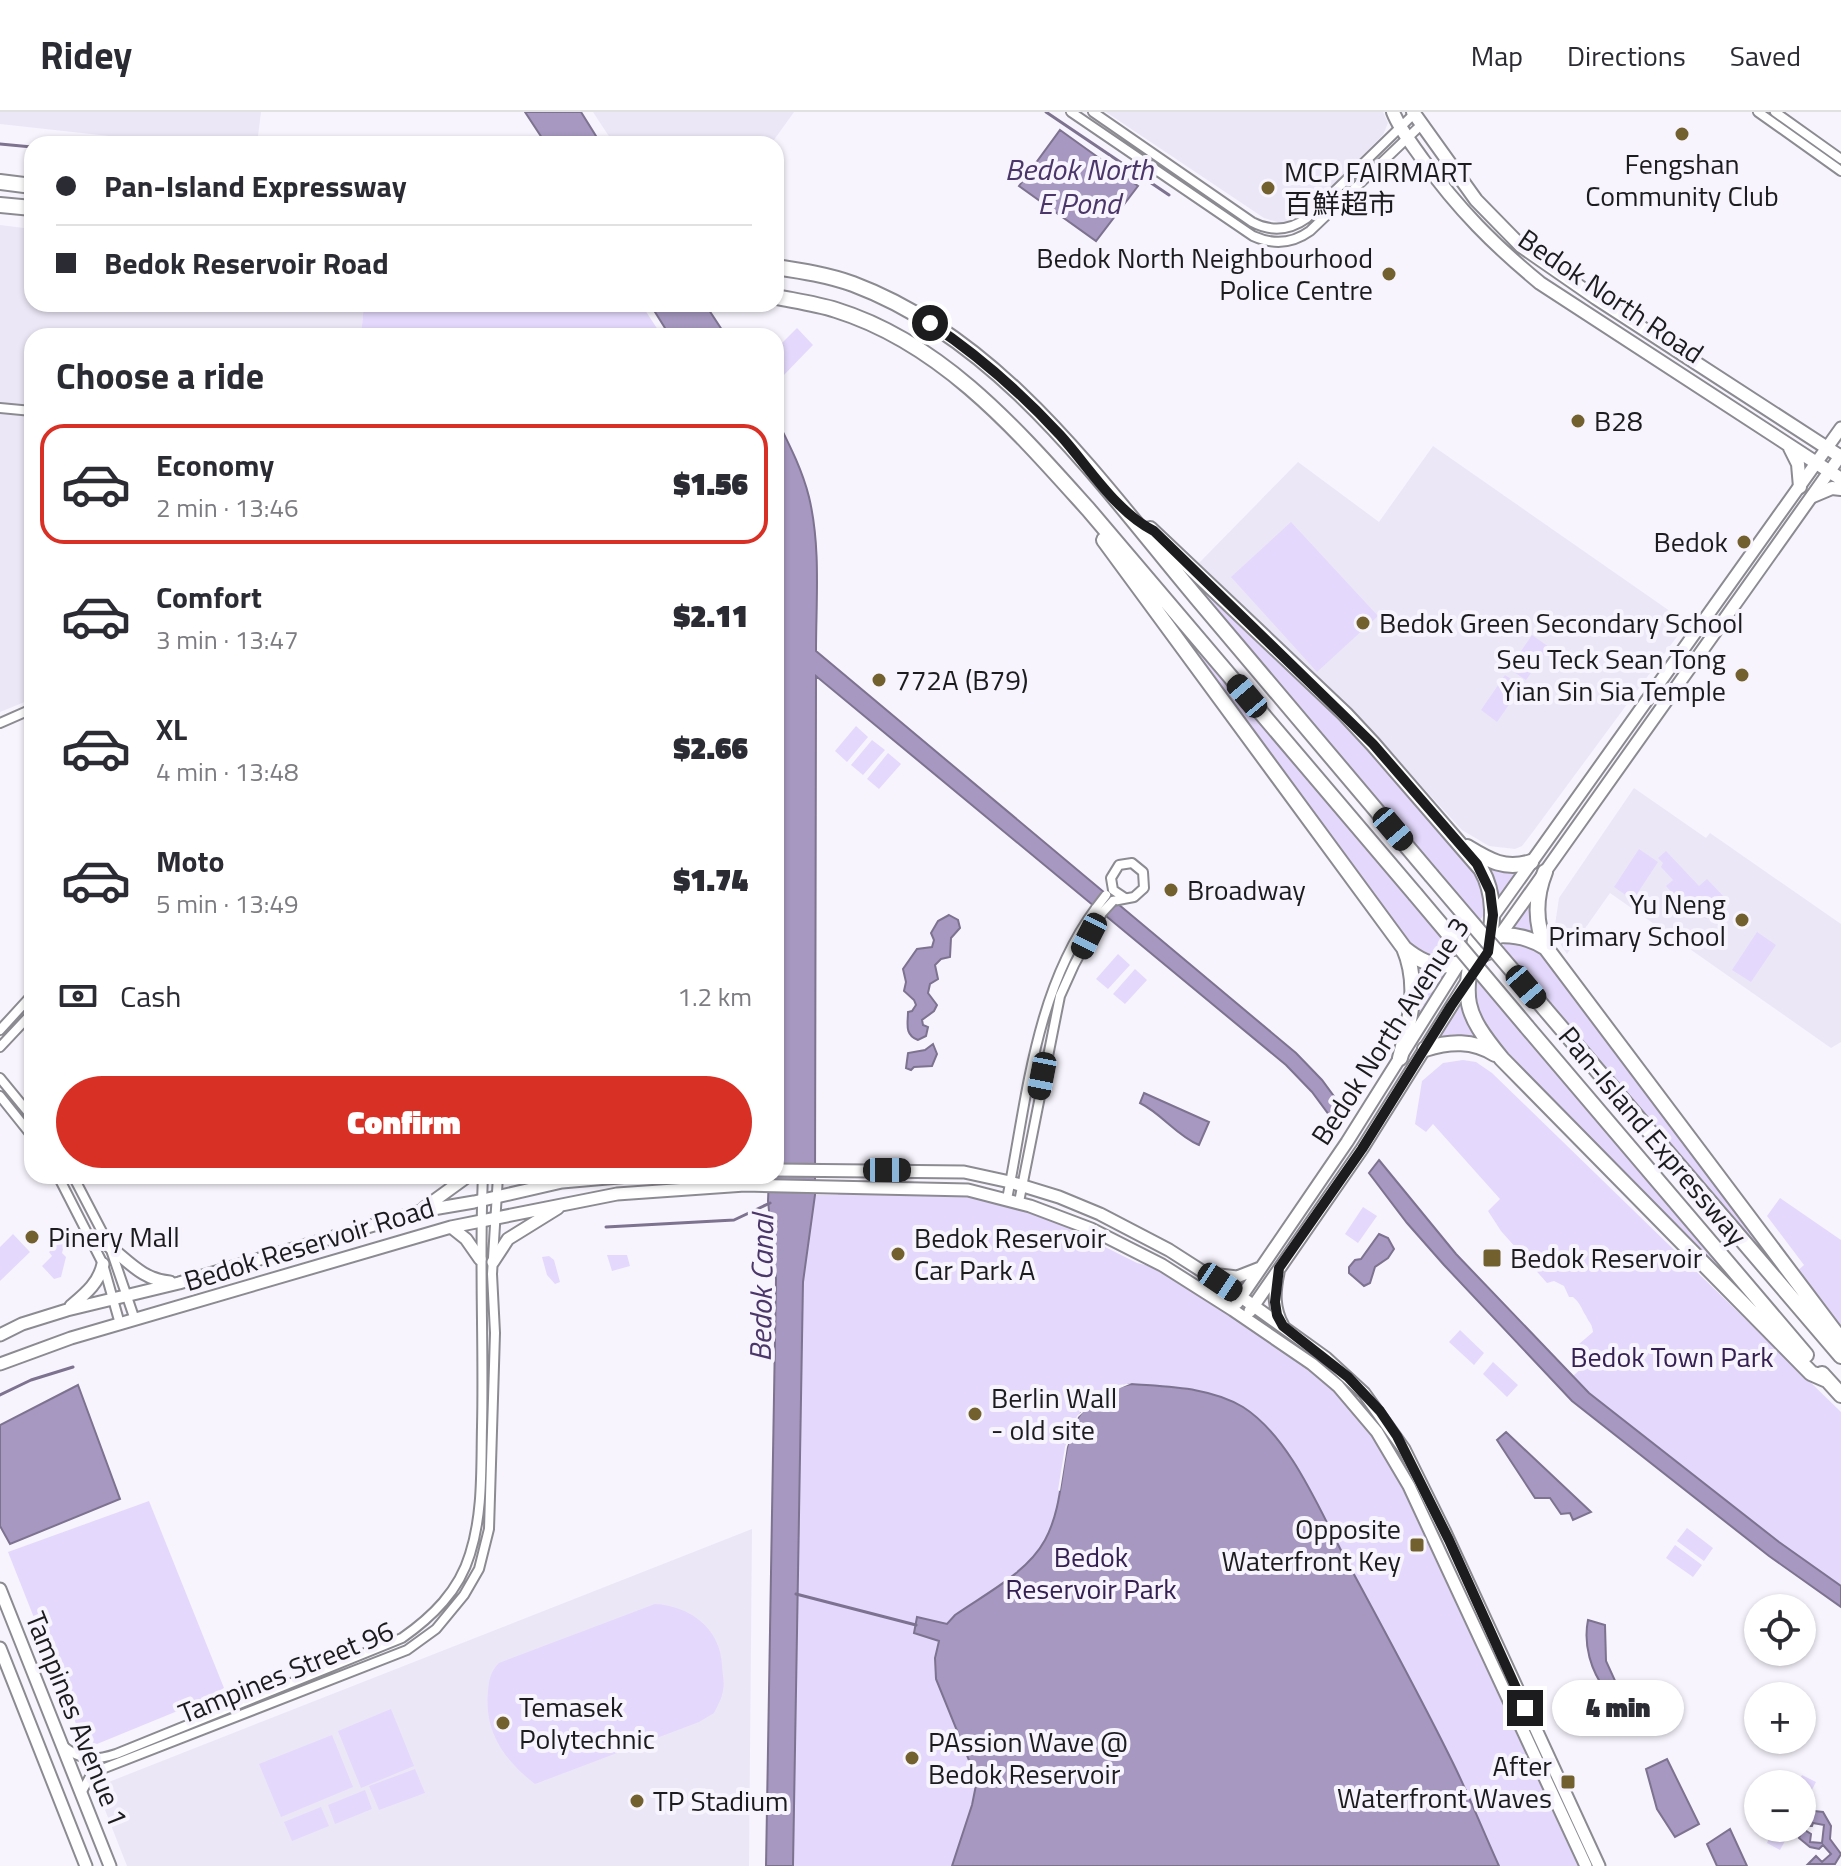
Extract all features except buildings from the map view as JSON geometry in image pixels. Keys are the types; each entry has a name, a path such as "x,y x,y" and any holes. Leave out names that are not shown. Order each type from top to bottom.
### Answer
{"highway":[{"path":"0,182 24,185"},
{"path":"0,205 24,207"},
{"name":"Pan-Island Expressway","path":"784,268 830,277 875,293 920,317 955,340 1022,397 1058,433 1841,1356"},
{"name":"Pan-Island Expressway","path":"784,299 836,310 872,324 918,348 976,392 1040,456 1132,560 1841,1395"},
{"path":"1040,456 1404,948 1412,968 1414,992 1400,1058"},
{"path":"1135,521 1154,531 1243,620 1345,714 1457,839 1486,879 1496,934 1488,952 1445,967 1434,966 1404,948"},
{"path":"1457,839 1502,864 1516,866 1531,862"},
{"path":"1545,872 1539,892 1537,920 1546,948 1841,1340"},
{"path":"1546,948 1527,938 1496,934 1475,940 1465,961 1467,998 1472,1017 1502,1059 1811,1373 1827,1380"},
{"path":"1425,1049 1449,1043 1470,1043 1502,1059"}],"main road":[{"name":"Bedok North Road","path":"1393,112 1404,132 1469,218 1490,241 1540,283 1836,475"},
{"name":"Bedok North Road","path":"1416,117 1476,200 1521,246 1841,456"},
{"path":"1469,218 1475,210 1476,200"},
{"name":"Bedok North Avenue 3","path":"1475,940 1841,428"},
{"path":"1786,442 1798,464 1800,487"},
{"name":"Bedok North Avenue 3","path":"1496,934 1545,872 1813,496 1836,475 1841,456"},
{"path":"1813,496 1832,488 1841,489"},
{"name":"Bedok North Avenue 3","path":"1245,1318 1362,1149 1488,952"},
{"name":"Bedok North Avenue 3","path":"1233,1310 1465,961"},
{"path":"784,1170 952,1171 1016,1184 1100,1214 1207,1273 1283,1326 1348,1377 1380,1411 1404,1449 1599,1866"},
{"path":"421,1211 457,1184"},
{"name":"Bedok Reservoir Road","path":"0,1335 22,1324 67,1310 179,1283 421,1211 554,1184"},
{"name":"Bedok Reservoir Road","path":"0,1364 120,1324 451,1227 617,1194 745,1185 941,1188 968,1190 1013,1201 1054,1214 1124,1245 1187,1280 1312,1364 1338,1386 1362,1413 1393,1457 1438,1545 1586,1866"},
{"path":"493,1262 508,1239 565,1204"},
{"path":"451,1227 466,1239 480,1259"},
{"path":"110,1247 143,1275 155,1281 179,1283"},
{"path":"67,1310 94,1284 103,1264"},
{"path":"1207,1273 1237,1277 1261,1268"},
{"path":"1279,1268 1275,1302 1283,1326"},
{"path":"1438,1545 1443,1539 1444,1530"},
{"name":"Tampines Avenue 1","path":"1,1595 110,1866"},
{"name":"Tampines Avenue 1","path":"0,1648 86,1866"},
{"path":"69,1823 89,1813"}],"street":[{"path":"1071,112 1253,236 1273,242 1295,240 1310,231 1416,117"},
{"path":"1093,112 1252,222 1273,229 1287,228 1307,218 1404,132"},
{"path":"1758,112 1841,171"},
{"path":"1775,112 1841,159"},
{"path":"0,408 24,410"},
{"path":"0,723 24,712"},
{"path":"1013,1201 1060,996 1099,911 1109,898 1114,870 1123,864 1133,864 1143,871 1145,882 1141,892 1134,897 1109,898"},
{"path":"1111,881 1115,892 1125,898"},
{"path":"0,1030 24,1004"},
{"path":"0,1047 24,1022"},
{"path":"0,1078 24,1107"},
{"path":"0,1096 24,1126"},
{"path":"62,1184 103,1264 120,1324"},
{"path":"77,1184 110,1247 135,1320"},
{"name":"Tampines Street 96","path":"59,1743 85,1760 116,1754 402,1638 428,1620 455,1587 470,1557 481,1498 483,1184"},
{"name":"Tampines Street 96","path":"81,1794 91,1775 97,1771 407,1650 436,1629 464,1595 479,1569 489,1529 495,1333 493,1262 498,1184"}],"shaded area":[{"path":"0,112 261,112 258,136 109,136 0,124"},
{"path":"593,112 794,112 777,136 609,136"},
{"path":"1106,112 1383,112 1388,123 1383,135 1302,215 1284,224 1264,218"},
{"path":"0,225 24,228 24,312 363,312 362,328 24,328 24,702 0,712"},
{"name":"Bedok Green Secondary School","path":"1433,446 1687,623 1532,833 1522,846 1515,849 1489,846 1462,830 1357,716 1199,563 1298,462 1379,522"},
{"name":"Yu Neng Primary School","path":"1634,788 1706,838 1710,833 1841,924 1841,1042 1831,1048 1610,893 1567,954 1555,925 1559,898"},
{"name":"Temasek Polytechnic","path":"752,1529 749,1866 127,1866 96,1787"}],"green space":[{"path":"363,312 646,312 657,328 362,328"},
{"path":"797,328 813,345 784,375 784,341"},
{"path":"1042,458 1460,948 1454,957 1441,959 1457,965 1401,1056 1412,968"},
{"path":"1291,522 1378,616 1317,672 1231,577"},
{"path":"1153,531 1478,853 1531,862 1493,915 1484,899 1485,913 1475,927 1182,578"},
{"path":"1532,635 1549,647 1526,680 1509,669"},
{"path":"1505,675 1522,686 1497,722 1481,710"},
{"path":"856,726 868,737 847,762 835,751"},
{"path":"872,740 885,750 863,775 851,765"},
{"path":"888,753 901,764 879,789 867,779"},
{"path":"1639,849 1658,862 1633,900 1614,887"},
{"path":"1666,851 1699,886 1707,879 1726,899 1706,919 1687,899 1681,903 1666,886 1673,880 1661,867 1663,863 1658,858"},
{"path":"1544,873 1539,931 1746,1216 1841,1356 1498,953 1511,935 1501,934"},
{"path":"1757,932 1776,945 1751,982 1732,970"},
{"path":"1118,954 1130,965 1108,989 1096,979"},
{"path":"1135,969 1147,980 1125,1004 1113,994"},
{"path":"1482,974 1825,1378 1489,1050 1425,1048 1468,981 1469,1007 1477,1001 1477,981"},
{"name":"Bedok Town Park","path":"1476,1062 1492,1073 1841,1412 1841,1586 1779,1542 1594,1398 1572,1377 1586,1364 1572,1350 1593,1332 1579,1304 1569,1297 1564,1286 1554,1281 1547,1283 1501,1231 1488,1211 1500,1199 1433,1124 1426,1132 1415,1124 1422,1081 1443,1063"},
{"name":"Bedok Reservoir Park","path":"839,1189 969,1194 1004,1202 1084,1229 1097,1243 1137,1263 1162,1269 1271,1340 1336,1387 1359,1414 1390,1462 1578,1866 793,1866 803,1282 815,1195 838,1195"},
{"path":"1780,1198 1841,1240 1841,1337 1794,1274 1804,1265 1767,1216"},
{"path":"1363,1207 1377,1216 1358,1243 1345,1234"},
{"path":"13,1234 30,1252 0,1281 0,1247"},
{"path":"57,1238 64,1245 62,1253 66,1257 61,1277 54,1279 42,1266 52,1256 49,1252 54,1248 50,1244"},
{"path":"607,1255 627,1255 630,1266 612,1271"},
{"path":"549,1256 554,1260 560,1282 555,1284 547,1275 542,1257"},
{"path":"1460,1330 1484,1353 1474,1365 1449,1342"},
{"path":"1493,1362 1518,1385 1507,1397 1483,1374"},
{"path":"149,1501 224,1688 197,1703 97,1744 82,1739 8,1552"},
{"path":"1687,1528 1713,1548 1704,1561 1677,1541"},
{"path":"1675,1545 1702,1565 1693,1577 1666,1558"},
{"path":"655,1604 691,1614 716,1640 724,1684 714,1713 699,1722 535,1784 514,1766 493,1733 488,1706 490,1676 494,1670 499,1663"},
{"path":"391,1709 414,1766 361,1788 338,1731"},
{"path":"332,1735 353,1787 281,1817 259,1764"},
{"path":"415,1769 425,1793 379,1810 369,1786"},
{"path":"365,1790 372,1809 335,1824 328,1805"},
{"path":"321,1807 329,1826 292,1841 284,1822"},
{"path":"1767,1842 1784,1842 1780,1850"}],"water":[{"path":"525,112 581,112 596,136 541,136"},
{"name":"Bedok North E Pond","path":"1060,130 1138,186 1096,241 1019,186"},
{"path":"655,312 710,312 721,328 665,328"},
{"path":"784,434 803,476 813,516 817,574 816,651 1296,1053 1322,1080 1347,1114 1338,1127 1312,1092 1286,1065 816,676 815,1195 803,1282 793,1866 766,1866 776,1279 769,1184 784,1184"},
{"path":"949,915 958,920 960,928 951,938 950,957 941,959 935,965 938,979 930,984 928,993 937,1005 922,1020 923,1025 928,1027 926,1036 918,1040 908,1028 908,1012 916,1005 904,991 906,982 903,969 917,949 932,947 934,940 931,933 938,921"},
{"path":"933,1044 937,1054 932,1066 906,1068 908,1053 925,1050"},
{"path":"1144,1093 1209,1122 1199,1145 1140,1103"},
{"path":"1379,1160 1456,1254 1589,1393 1779,1542 1841,1586 1841,1607 1769,1556 1572,1401 1407,1223 1369,1173"},
{"path":"1379,1234 1388,1238 1394,1249 1388,1258 1375,1267 1370,1283 1364,1286 1349,1273 1349,1267 1355,1260 1361,1259"},
{"path":"1131,1384 1217,1395 1243,1407 1275,1436 1302,1475 1413,1684 1499,1866 952,1866 977,1780 936,1679 935,1658 939,1641 914,1633 917,1617 947,1624 1028,1563 1045,1540 1054,1517 1074,1426 1085,1408 1104,1393"},
{"path":"78,1385 120,1499 10,1544 0,1526 0,1425"},
{"path":"1506,1432 1591,1512 1573,1520 1570,1513 1561,1514 1550,1498 1535,1498 1497,1440"},
{"path":"1588,1620 1605,1625 1606,1661 1617,1685 1606,1691 1590,1657"},
{"path":"1667,1759 1699,1824 1675,1837 1657,1809 1646,1769"},
{"path":"1816,1811 1823,1812 1831,1826 1830,1839 1841,1854 1835,1864 1808,1864 1816,1856 1822,1862 1831,1854 1823,1845 1819,1849 1804,1842 1822,1843 1824,1825 1816,1824"},
{"path":"1730,1829 1747,1866 1717,1866 1707,1844"}],"pier":[{"path":"1132,1383 1099,1397 1078,1417 1067,1447 1058,1490 1065,1447 1077,1416 1101,1393"}],"waterway":[{"path":"1046,112 1169,195"},
{"path":"0,144 24,146"},
{"name":"Bedok Canal","path":"606,1227 734,1220 770,1203"},
{"path":"0,1395 31,1380 73,1367"},
{"path":"796,1594 916,1625"}],"place":[{"name":"Fengshan Community Club","path":"1682,134"},
{"name":"MCP FAIRMART 百鮮超市","path":"1268,188"},
{"name":"Bedok North Neighbourhood Police Centre","path":"1389,274"},
{"name":"B28","path":"1578,421"},
{"name":"Bedok","path":"1744,542"},
{"name":"Bedok Green Secondary School","path":"1363,623"},
{"name":"Seu Teck Sean Tong Yian Sin Sia Temple","path":"1742,675"},
{"name":"772A (B79)","path":"879,680"},
{"name":"Broadway","path":"1171,890"},
{"name":"Yu Neng Primary School","path":"1742,920"},
{"name":"Pinery Mall","path":"32,1237"},
{"name":"Bedok Reservoir Car Park A","path":"898,1254"},
{"name":"Bedok Reservoir","path":"1492,1258"},
{"name":"Berlin Wall - old site","path":"975,1414"},
{"name":"Opposite Waterfront Key","path":"1417,1545"},
{"name":"Temasek Polytechnic","path":"503,1723"},
{"name":"PAssion Wave @ Bedok Reservoir","path":"912,1758"},
{"name":"After Waterfront Waves","path":"1568,1782"},
{"name":"TP Stadium","path":"637,1801"}],"route":[{"path":"930,323 979,359 1022,397 1135,521 1154,531 1243,620 1345,714 1457,839 1486,879 1493,915 1488,952 1362,1149 1279,1268 1275,1302 1283,1326 1348,1377 1380,1411 1397,1436 1449,1540 1525,1708"}]}
